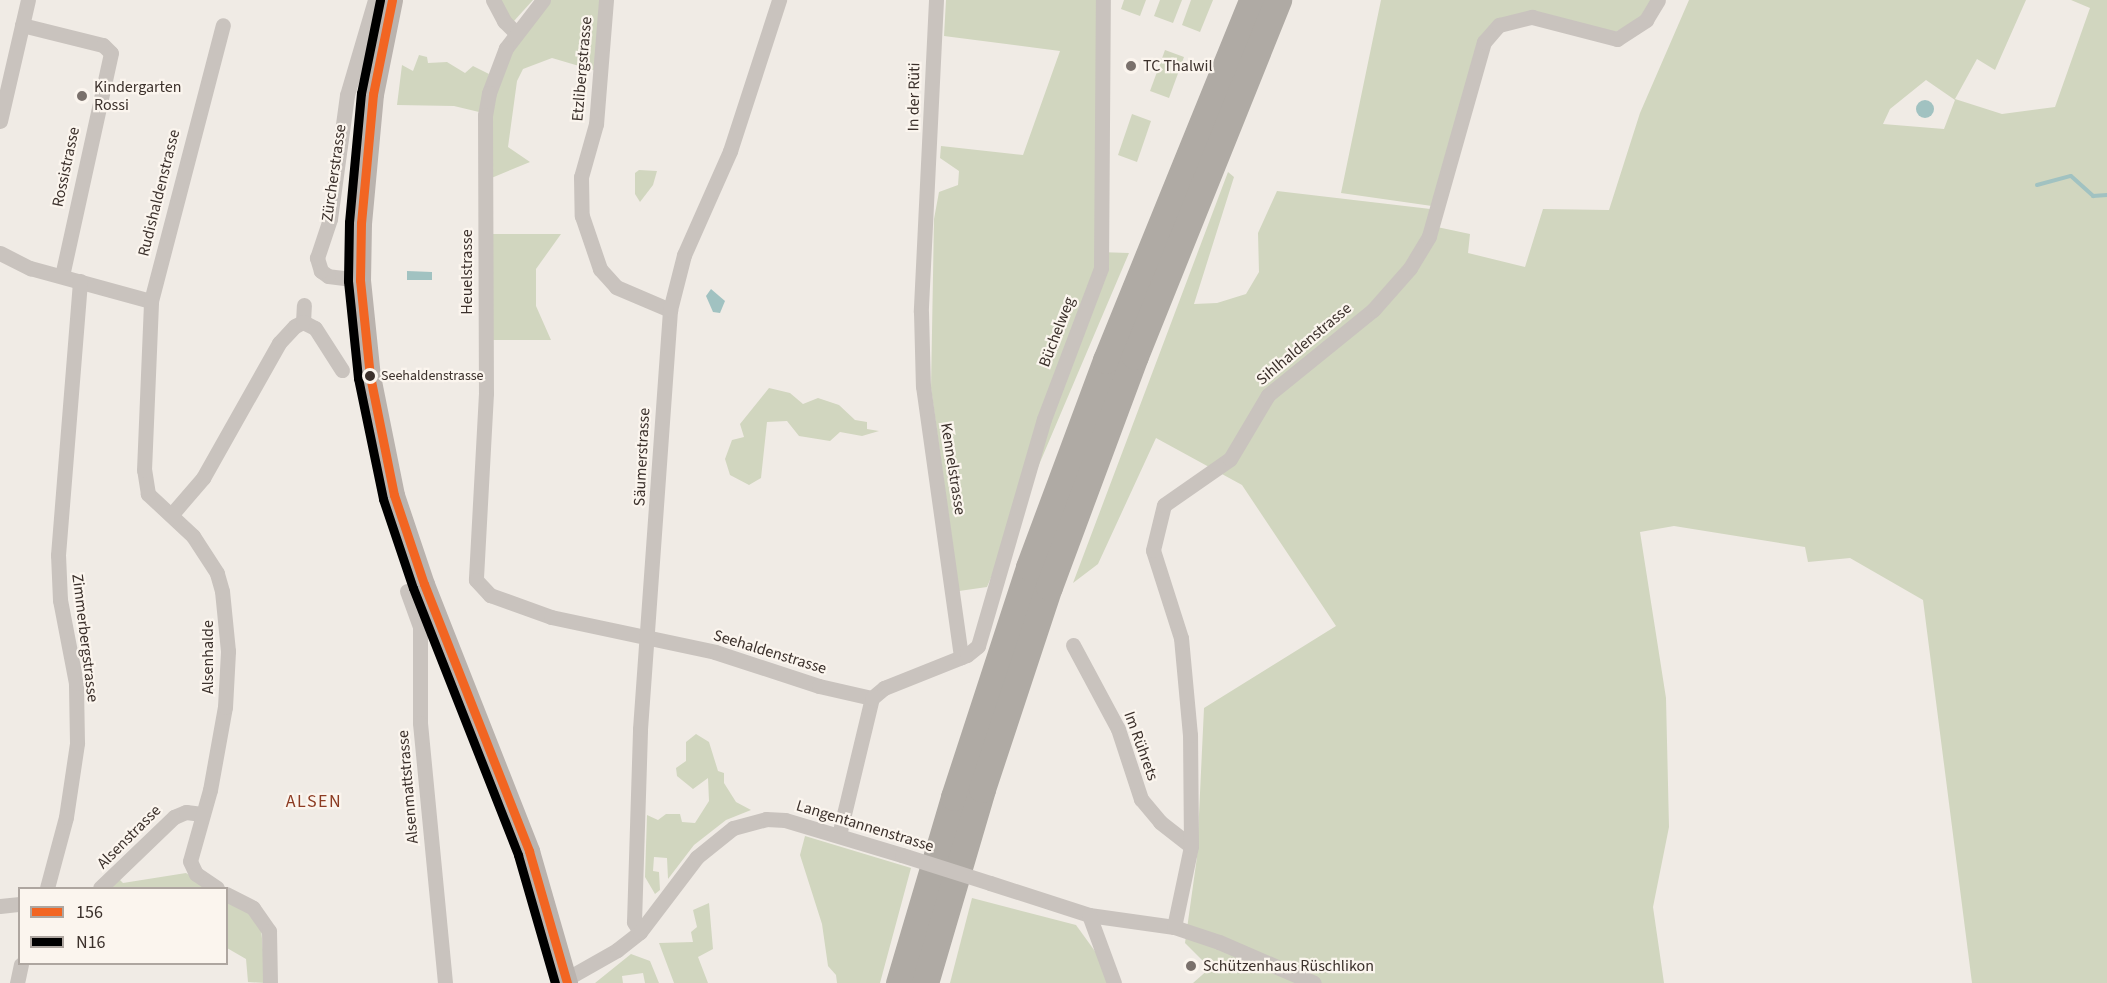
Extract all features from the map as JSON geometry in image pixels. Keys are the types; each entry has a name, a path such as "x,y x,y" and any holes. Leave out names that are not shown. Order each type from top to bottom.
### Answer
{"highway":[{"path":"899,983 954,797 1029,567 1107,360 1251,0"},
{"path":"925,983 992,759 1069,532 1278,0"}],"main road":[{"name":"Zürcherstrasse","path":"392,0 367,147 360,280 370,376 394,495 424,584 529,851 564,982"}],"street":[{"path":"0,121 28,0"},
{"name":"Zürcherstrasse","path":"360,280 328,276 321,271 317,258 330,219 347,95 375,0"},
{"path":"493,0 504,21 516,33"},
{"name":"Heuelstrasse","path":"477,560 486,393 485,115 495,73 516,33 543,0"},
{"name":"Etzlibergstrasse","path":"606,0 596,124 581,177 582,216 600,269 616,287 670,310"},
{"name":"Säumerstrasse","path":"640,932 634,922 645,638 661,479 670,310 693,230 732,145 779,0"},
{"name":"In der Rüti","path":"922,286 936,0"},
{"name":"Büchelweg","path":"961,657 978,646 1044,419 1101,268 1103,0"},
{"name":"Sihlhaldenstrasse","path":"1174,927 1191,846 1190,735 1180,638 1153,550 1164,505 1230,459 1268,395 1373,310 1410,268 1429,236 1484,42 1499,25 1532,17 1617,39 1646,20 1658,0"},
{"name":"Rudishaldenstrasse","path":"151,301 223,25"},
{"name":"Rossistrasse","path":"22,26 103,45 111,53 62,276"},
{"path":"0,254 30,268 151,301 144,481 153,500 172,514 203,478 279,343 303,322 304,305"},
{"name":"Zimmerbergstrasse","path":"46,887 66,817 77,743 76,683 60,600 58,555 80,281"},
{"name":"Kennelstrasse","path":"922,286 922,386 961,657"},
{"path":"303,322 322,335 342,370"},
{"name":"Alsenhalde","path":"172,514 217,573 226,616 228,668 224,717 202,814"},
{"name":"Seehaldenstrasse","path":"477,560 476,580 490,595 566,621 724,655 819,686 872,698"},
{"name":"Alsenmattstrasse","path":"407,591 420,627 420,723 445,983"},
{"name":"Im Rührets","path":"1073,645 1118,729 1141,799 1160,822 1191,846"},
{"path":"838,836 872,698 884,688 961,657"},
{"name":"Alsenstrasse","path":"101,887 174,817 186,812 202,814"},
{"path":"202,814 190,861 196,874 216,887"},
{"name":"Langentannenstrasse","path":"564,982 640,932 697,857 733,828 776,820 902,855 1089,915 1174,927 1314,983"},
{"path":"228,895 252,908 269,931 270,983"},
{"path":"0,906 18,904"},
{"path":"1089,915 1114,983"},
{"path":"18,983 21,965"}],"green space":[{"path":"498,0 533,0 514,21 508,20"},
{"path":"550,0 603,0 596,71 552,58 523,69 517,81 508,147 530,162 489,179 489,122 496,89 506,62 535,15"},
{"path":"946,0 1099,0 1098,252 1129,253 987,587 959,591 931,388 934,219 939,192 958,185 959,171 940,158 941,146 1023,155 1060,51 944,36"},
{"path":"1124,0 1146,0 1140,16 1121,9"},
{"path":"1160,0 1182,0 1173,23 1154,16"},
{"path":"1191,0 1213,0 1200,32 1182,25"},
{"path":"1381,0 1655,0 1642,19 1615,32 1534,13 1491,28 1432,206 1341,193"},
{"path":"1689,0 2026,0 1995,70 1977,59 1955,99 2002,114 2055,107 2090,8 2071,0 2107,0 2107,983 1972,983 1923,600 1850,558 1808,562 1805,547 1674,526 1640,532 1666,698 1669,827 1653,907 1664,983 1193,983 1210,968 1185,943 1197,857 1204,708 1336,626 1242,485 1156,438 1098,564 1073,583 1228,172 1234,177 1194,304 1217,303 1246,294 1259,272 1258,233 1277,191 1439,210 1437,227 1470,234 1468,253 1525,267 1543,209 1609,210 1640,113","holes":["1926,80 1955,100 1944,129 1883,124 1890,109"]},
{"path":"1165,50 1184,57 1169,98 1150,91"},
{"path":"419,55 427,57 428,63 447,62 465,73 473,66 489,74 479,112 454,106 397,105 402,65 413,71"},
{"path":"1132,114 1151,121 1137,162 1118,155"},
{"path":"639,170 657,171 653,185 640,202 635,194 635,173"},
{"path":"489,234 561,234 536,269 536,306 551,340 491,340"},
{"path":"769,388 790,393 803,404 818,398 839,405 855,420 867,422 867,429 879,431 862,436 840,432 830,441 799,436 787,421 767,422 761,478 749,485 730,475 725,459 732,440 744,437 740,424"},
{"path":"696,734 709,742 718,771 724,773 724,783 736,802 751,810 726,820 694,845 668,879 667,858 654,857 653,871 659,872 660,890 655,894 645,877 647,815 658,820 666,814 680,814 682,822 695,823 709,801 708,778 693,789 677,776 676,768 686,761 686,742"},
{"path":"805,836 911,868 880,983 837,983 836,975 828,966 822,924 800,855"},
{"path":"186,873 208,887 111,887 119,879 123,883"},
{"path":"228,894 259,905 266,983 248,982 246,959 228,949"},
{"path":"972,898 1076,925 1118,983 950,983"},
{"path":"709,903 713,949 698,957 708,983 674,983 659,943 693,942 691,932 697,927 693,910"},
{"path":"631,954 650,961 659,983 645,983 643,973 622,976 623,983 595,983"}],"water":[{"path":"1925,100 1931,103 1934,109 1931,115 1925,118 1919,115 1916,109 1919,103"},
{"path":"407,271 432,272 432,280 407,280"},
{"path":"711,289 725,301 720,313 713,312 706,296"}],"waterway":[{"path":"2037,185 2071,176 2093,196 2107,195"}],"transit line":[{"name":"N16","path":"380,0 361,93 349,222 348,281 358,378 383,499 413,588 518,855 555,983"},
{"name":"156","path":"392,0 373,94 361,223 360,280 370,376 394,495 424,584 529,851 567,983"}],"place":[{"name":"TC Thalwil","path":"1131,66"},
{"name":"Kindergarten Rossi","path":"82,96"},
{"name":"Seehaldenstrasse","path":"370,376"},
{"name":"Schützenhaus Rüschlikon","path":"1191,966"}],"district":[{"name":"ALSEN","path":"314,802"}]}
